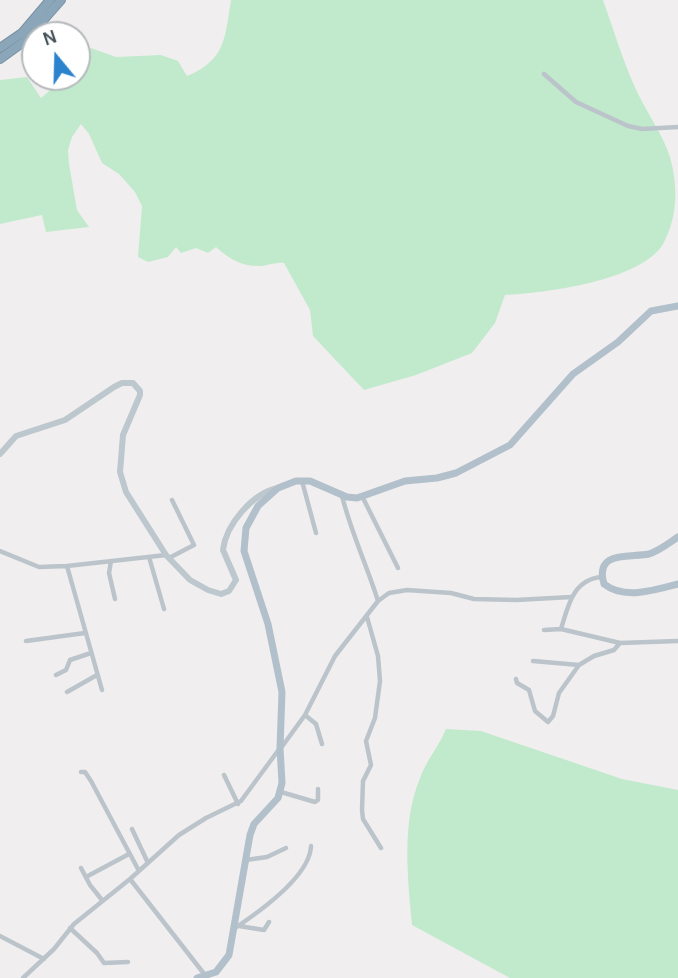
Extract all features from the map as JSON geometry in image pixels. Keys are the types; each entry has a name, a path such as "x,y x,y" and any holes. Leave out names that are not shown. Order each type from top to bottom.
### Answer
{"highway":[{"path":"0,48 22,33 50,0"},
{"path":"0,59 25,41 61,0"}],"main road":[{"path":"0,454 16,436 65,420 114,387 122,383 134,383 140,395 123,435 120,472 126,492 179,572 201,587 221,594 229,591 236,578 223,550 228,533 253,501 265,492 301,480 310,481 342,495 363,498 405,481 446,476 501,451 518,437 581,367 618,342 651,311 678,306"},
{"path":"206,977 227,958 237,927 253,827 281,792 280,681 268,624 243,546 251,516 278,488"},
{"path":"678,537 649,554 616,557 607,562 602,570 604,584 618,592 646,592 678,584"}],"street":[{"path":"544,74 580,104 628,126 642,129 678,127"},
{"path":"301,480 316,533"},
{"path":"342,495 352,532 378,601"},
{"path":"363,498 398,568"},
{"path":"0,551 36,566 67,566 167,556 194,544 172,500"},
{"path":"149,557 164,609"},
{"path":"111,561 109,573 115,600"},
{"path":"67,566 102,690"},
{"path":"561,629 571,597 589,580 602,577"},
{"path":"23,978 71,928 190,827 238,804 305,715 335,656 378,601 389,593 402,590 502,600 571,597"},
{"path":"367,616 378,656 380,681 375,718 366,741 371,763 363,781 362,810 363,818 381,848"},
{"path":"544,630 561,629 620,643 678,641"},
{"path":"26,641 85,633"},
{"path":"516,679 517,683 529,690 536,711 548,722 554,716 559,692 579,665 594,656 614,650 620,643"},
{"path":"56,675 66,670 70,660 91,653"},
{"path":"533,661 579,665"},
{"path":"67,692 97,675"},
{"path":"305,715 316,723 322,744"},
{"path":"81,772 85,772 91,781 139,871"},
{"path":"224,775 238,804"},
{"path":"281,792 315,803 318,800 318,789"},
{"path":"132,829 148,863"},
{"path":"237,927 294,880 304,867 311,846"},
{"path":"246,860 267,858 285,848"},
{"path":"86,877 130,853"},
{"path":"81,867 102,900"},
{"path":"130,879 206,977"},
{"path":"237,927 264,930 269,922"},
{"path":"71,928 97,953 104,964 128,962"},
{"path":"0,936 44,959"}],"green space":[{"path":"231,0 603,0 634,85 670,157 675,201 668,234 652,257 614,276 567,288 505,295 495,323 472,353 416,375 364,390 313,336 310,310 284,263 262,266 242,264 216,247 208,253 196,248 181,253 176,247 168,257 148,262 138,257 142,206 135,192 119,174 102,163 89,134 81,124 72,137 68,150 69,164 77,210 89,227 46,232 42,215 0,224 0,80 21,78 21,91 36,91 41,98 49,91 91,91 91,48 116,57 161,55 178,61 187,76 209,63 225,36"},
{"path":"446,729 481,731 622,779 678,790 678,978 510,978 412,925 407,851 410,814 423,772"}]}
